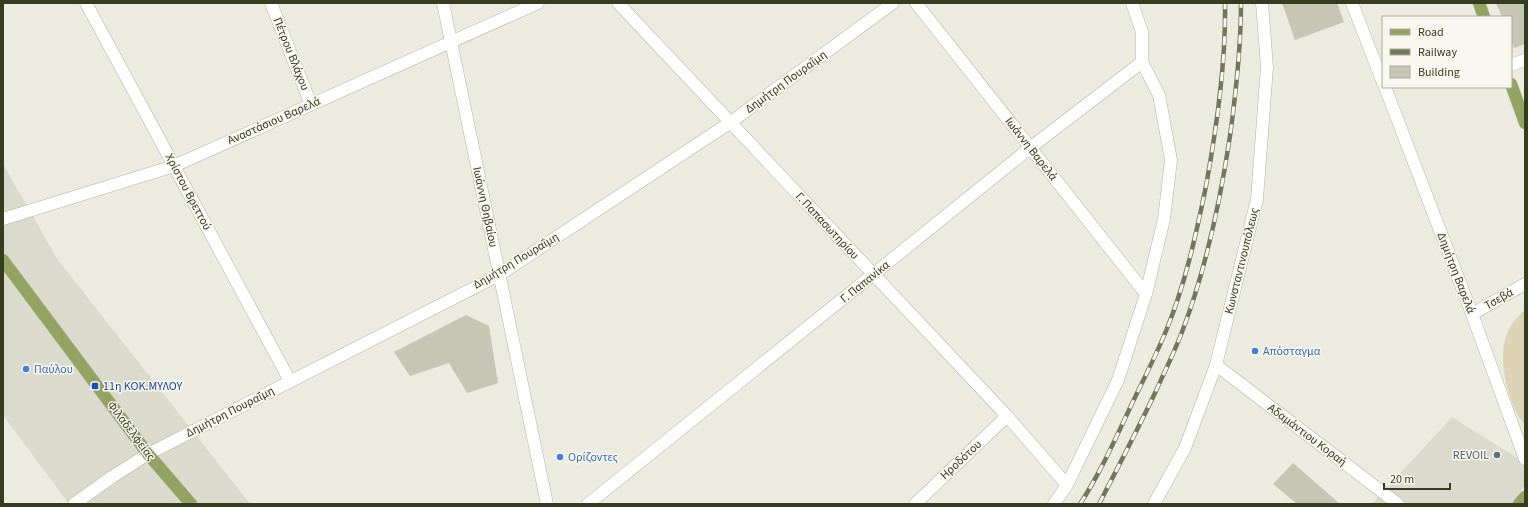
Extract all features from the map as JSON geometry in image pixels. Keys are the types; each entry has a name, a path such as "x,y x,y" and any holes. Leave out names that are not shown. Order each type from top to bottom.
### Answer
{"main road":[{"path":"1478,3 1484,16"},
{"path":"1512,87 1525,123"},
{"name":"Φιλαδελφείας","path":"3,260 148,454 191,504"},
{"path":"1519,504 1525,496"}],"street":[{"name":"Χρίστου Βρεττού","path":"86,3 290,381"},
{"name":"Πέτρου Βλάχου","path":"271,3 311,105"},
{"name":"Ιωάννη Θηβαίου","path":"443,3 548,504"},
{"name":"Αναστάσιου Βαρελά","path":"3,219 174,166 538,3"},
{"name":"Γ. Παπασωτηρίου","path":"618,3 1007,416 1067,485"},
{"name":"Δημήτρη Πουραΐμη","path":"74,504 148,454 499,275 731,122 893,3"},
{"name":"Ιωάννη Βαρελά","path":"916,3 1146,294"},
{"path":"1054,504 1067,485 1118,380 1146,294 1164,219 1171,160 1159,95 1142,62 1142,32 1132,3"},
{"name":"Κωνσταντινουπόλεως","path":"1154,504 1185,448 1216,365 1257,199 1267,67 1262,3"},
{"path":"1352,3 1382,80"},
{"path":"1512,65 1525,60"},
{"name":"Γ. Παπανίκα","path":"588,504 1030,148 1142,62"},
{"name":"Δημήτρη Βαρελά","path":"1384,88 1472,314 1525,459"},
{"name":"Τσεβά","path":"1472,314 1525,284"},
{"name":"Αδαμάντιου Κοραή","path":"1216,365 1398,504"},
{"name":"Ηροδότου","path":"915,504 1007,416"}],"shaded area":[{"path":"3,164 58,260 247,500 252,504 69,504 3,415"},
{"path":"1525,310 1525,425 1514,407 1506,383 1503,358 1506,337 1509,329"},
{"path":"1452,417 1525,463 1525,483 1516,504 1372,504"}],"building":[{"path":"1282,3 1337,3 1344,22 1295,40"},
{"path":"1496,3 1525,3 1525,44 1514,48 1512,43 1512,16 1502,16"},
{"path":"466,315 489,326 498,383 467,393 449,363 410,376 394,352"},
{"path":"1293,463 1340,504 1297,504 1273,484"}],"railway":[{"path":"1080,504 1094,482 1157,351 1179,296 1194,241 1214,141 1224,49 1225,3"},
{"path":"1099,504 1176,348 1191,308 1205,260 1217,211 1230,136 1238,70 1241,3"}],"place":[{"name":"Απόσταγμα","path":"1255,351"},
{"name":"Παύλου","path":"26,369"},
{"name":"11η ΚΟΚ.ΜΥΛΟΥ","path":"95,386"},
{"name":"REVOIL","path":"1497,455"},
{"name":"Ορίζοντες","path":"560,457"}]}
